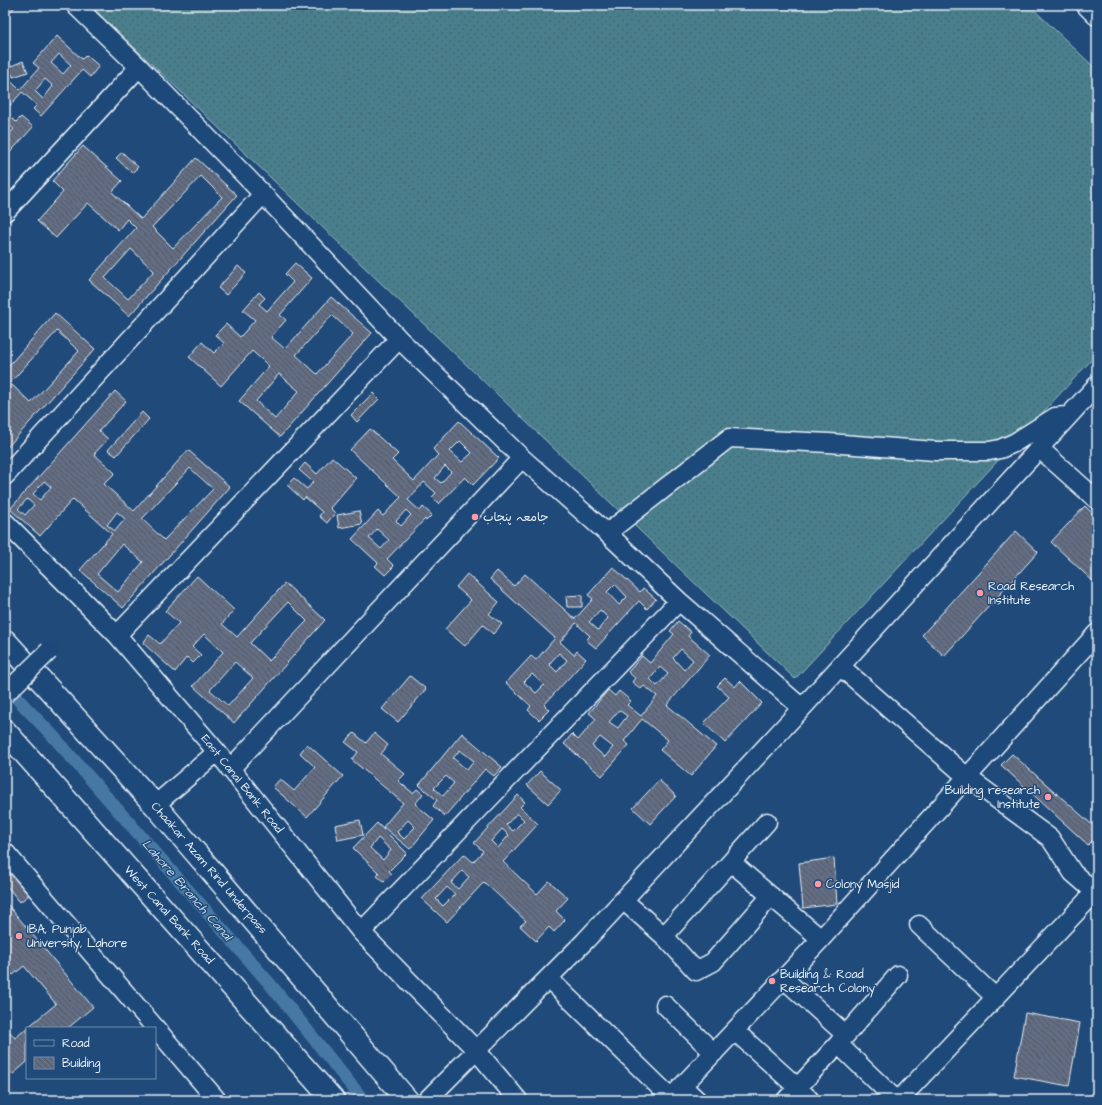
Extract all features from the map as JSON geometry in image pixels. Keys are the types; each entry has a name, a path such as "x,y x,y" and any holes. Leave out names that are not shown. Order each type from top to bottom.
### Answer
{"main road":[{"path":"1088,5 1097,14"},
{"name":"Chaakar Azam Rind Underpass","path":"5,641 155,805 407,1100"},
{"name":"West Canal Bank Road","path":"5,731 333,1100"}],"street":[{"path":"75,5 139,67 263,194 400,339 522,458 607,533 679,602 802,708"},
{"path":"5,212 139,67"},
{"path":"5,476 263,194"},
{"path":"117,635 400,339"},
{"path":"427,1100 585,941 802,708 1097,385"},
{"path":"607,533 729,438 829,443 935,451 989,451 1000,449 1014,443 1055,417 1069,416"},
{"path":"1039,448 1097,500"},
{"path":"230,769 522,458"},
{"name":"East Canal Bank Road","path":"5,522 117,635 217,752 361,932 476,1050 518,1100"},
{"path":"361,932 679,602"},
{"path":"674,1095 821,940 1097,633"},
{"path":"5,694 49,651"},
{"path":"784,979 898,1100 1096,891 1073,873 1050,838 967,777 840,666"},
{"path":"155,805 217,752"},
{"path":"664,936 767,822"},
{"path":"5,852 155,1027"},
{"path":"731,862 821,940"},
{"path":"623,900 664,936 696,971 713,962 771,896"},
{"path":"919,925 996,998"},
{"path":"735,1030 798,1096 842,1039 898,975"},
{"path":"548,978 674,1095 697,1100"},
{"path":"665,1005 714,1053"},
{"path":"156,1029 217,1100"}],"green space":[{"path":"90,5 1029,5 1097,70 1097,354 795,679"}],"water":[{"path":"989,1093 1041,1100 988,1100"}],"building":[{"path":"5,5 17,5 5,17"},
{"path":"57,36 82,59 86,55 99,66 90,77 82,70 41,116 33,109 37,105 22,92 5,111 5,76 20,90 39,68 33,63","holes":["59,54 71,65 63,74 51,63","45,79 53,86 43,99 35,91"]},
{"path":"23,61 28,72 13,77 9,67"},
{"path":"5,113 16,122 21,117 33,127 5,158 5,139 14,129 7,123 5,125"},
{"path":"83,146 122,181 112,192 141,219 196,158 237,195 129,316 89,280 136,228 127,219 118,230 88,203 56,238 37,221 63,192 52,181","holes":["201,176 222,197 173,248 152,227","131,249 154,271 128,299 105,278"]},
{"path":"122,152 138,167 132,173 116,158"},
{"path":"295,263 312,278 280,315 286,320 271,337 285,349 331,297 372,333 280,437 239,401 269,366 252,351 221,386 189,357 202,342 214,353 224,343 215,335 226,324 240,337 255,320 243,310 259,292 265,298 259,304 267,311 293,282 285,274","holes":["332,315 353,334 317,374 296,355","279,374 299,391 275,419 256,401"]},
{"path":"238,266 246,273 226,295 218,288"},
{"path":"55,313 95,349 5,450 5,431 10,425 5,420 5,370","holes":["57,331 79,351 31,403 10,383"]},
{"path":"115,391 126,401 99,431 108,439 94,454 115,473 104,484 134,511 188,450 230,487 123,608 80,570 112,534 73,499 40,536 10,509","holes":["190,468 213,489 164,540 142,519","44,481 51,487 40,500 33,494","27,499 34,505 25,515 18,509","117,512 125,519 115,531 107,525","122,544 143,562 118,592 97,574"]},
{"path":"373,393 379,399 357,422 351,415"},
{"path":"142,412 149,419 116,456 108,450"},
{"path":"459,421 499,458 473,485 465,477 439,504 432,497 436,493 424,482 408,500 420,511 423,507 432,515 426,521 425,519 387,559 394,566 385,575 375,566 378,563 352,539 378,511 383,516 401,497 350,450 370,429 398,454 392,460 414,481 438,455 433,449","holes":["460,441 472,453 462,462 450,451","445,466 451,472 441,483 435,478","406,510 411,515 401,526 396,521","377,529 389,540 381,549 369,538"]},
{"path":"332,457 356,478 330,508 335,513 327,523 319,516 322,512 305,497 303,500 287,485 294,478 307,489 313,482 299,470 305,463 317,474"},
{"path":"1085,506 1097,518 1097,585 1051,542"},
{"path":"359,511 362,524 339,528 337,515"},
{"name":"Road Research Institute","path":"1016,531 1038,552 944,656 922,635"},
{"path":"613,567 640,592 643,588 656,599 647,609 639,601 596,648 586,640 590,636 576,623 560,642 574,655 577,651 586,659 544,705 549,710 539,720 528,710 531,706 506,683 531,656 536,660 555,638 490,579 497,571 514,586 525,574 575,619 593,599 588,595","holes":["615,584 627,597 619,605 607,592","600,610 608,618 598,630 589,622","559,653 567,660 557,672 549,664","532,674 544,685 536,693 524,682"]},
{"path":"467,574 499,602 489,614 502,624 493,634 483,625 465,646 445,629 471,600 456,587"},
{"path":"197,576 234,610 222,624 237,637 285,583 325,620 234,723 193,686 223,652 204,634 192,647 201,655 193,663 187,657 175,672 143,643 149,635 160,644 179,623 165,611","holes":["288,602 307,621 269,661 250,643","235,662 253,678 228,706 210,690"]},
{"path":"582,595 582,607 567,607 566,596"},
{"path":"678,621 691,632 688,636 710,655 667,705 716,746 691,776 660,750 668,740 642,719 624,741 629,745 602,776 564,744 572,734 578,740 596,719 589,713 608,690 615,696 619,691 631,701 627,705 641,716 657,696 644,686 641,689 632,682 635,678 628,672 642,656 650,663 674,634 670,631","holes":["681,649 693,660 684,670 673,658","660,667 668,674 657,686 650,679","619,710 627,716 618,728 609,722","600,737 613,747 605,757 592,746"]},
{"path":"410,676 426,689 398,722 382,709"},
{"path":"725,678 735,687 740,681 762,703 725,743 704,723 729,697 717,686"},
{"path":"354,733 366,743 374,733 388,745 381,754 405,774 398,781 413,793 417,789 423,794 415,804 434,820 410,849 383,827 403,803 352,760 358,752 345,742","holes":["408,820 415,827 404,839 397,832"]},
{"path":"462,733 502,767 494,776 485,769 445,816 433,806 437,800 419,785","holes":["460,750 474,761 467,770 453,758","446,776 454,783 443,796 434,788"]},
{"path":"307,744 343,776 307,817 273,787 280,779 294,791 315,767 300,753"},
{"name":"Building research Institute","path":"1012,754 1097,829 1097,836 1088,845 1001,765"},
{"path":"540,771 561,790 548,804 527,785"},
{"path":"659,780 676,796 650,824 633,808"},
{"path":"518,795 525,802 520,807 538,824 503,862 537,894 549,881 568,898 556,911 565,920 554,932 549,927 536,941 520,926 526,921 484,882 447,922 422,899 464,854 473,862 483,851 474,843","holes":["517,813 524,820 513,831 506,825","502,829 509,835 498,848 491,841","462,871 469,877 458,889 451,883","447,887 455,894 443,906 436,899"]},
{"path":"360,820 363,835 338,840 335,825"},
{"path":"377,823 407,853 389,871 392,874 384,882 377,876 379,873 353,848","holes":["378,838 391,850 383,860 370,848"]},
{"name":"Colony Masjid","path":"834,858 837,904 803,908 799,863"},
{"path":"5,866 29,895 20,902 5,884"},
{"name":"IBA, Punjab University, Lahore","path":"7,904 93,1007 69,1027 28,1027 56,1004 24,966 13,975 5,967 5,905"},
{"path":"1025,1013 1080,1023 1069,1086 1014,1076"},
{"path":"5,1026 15,1038 26,1029 26,1063 12,1075 5,1066"}],"waterway":[{"name":"Lahore Branch Canal","path":"5,686 53,736 270,984 363,1100"}],"place":[{"name":"جامعہ پنجاب","path":"475,517"},
{"name":"Road Research Institute","path":"980,593"},
{"name":"Building research Institute","path":"1048,797"},
{"name":"Colony Masjid","path":"818,884"},
{"name":"IBA, Punjab University, Lahore","path":"19,936"},
{"name":"Building & Road Research Colony","path":"772,981"}]}
